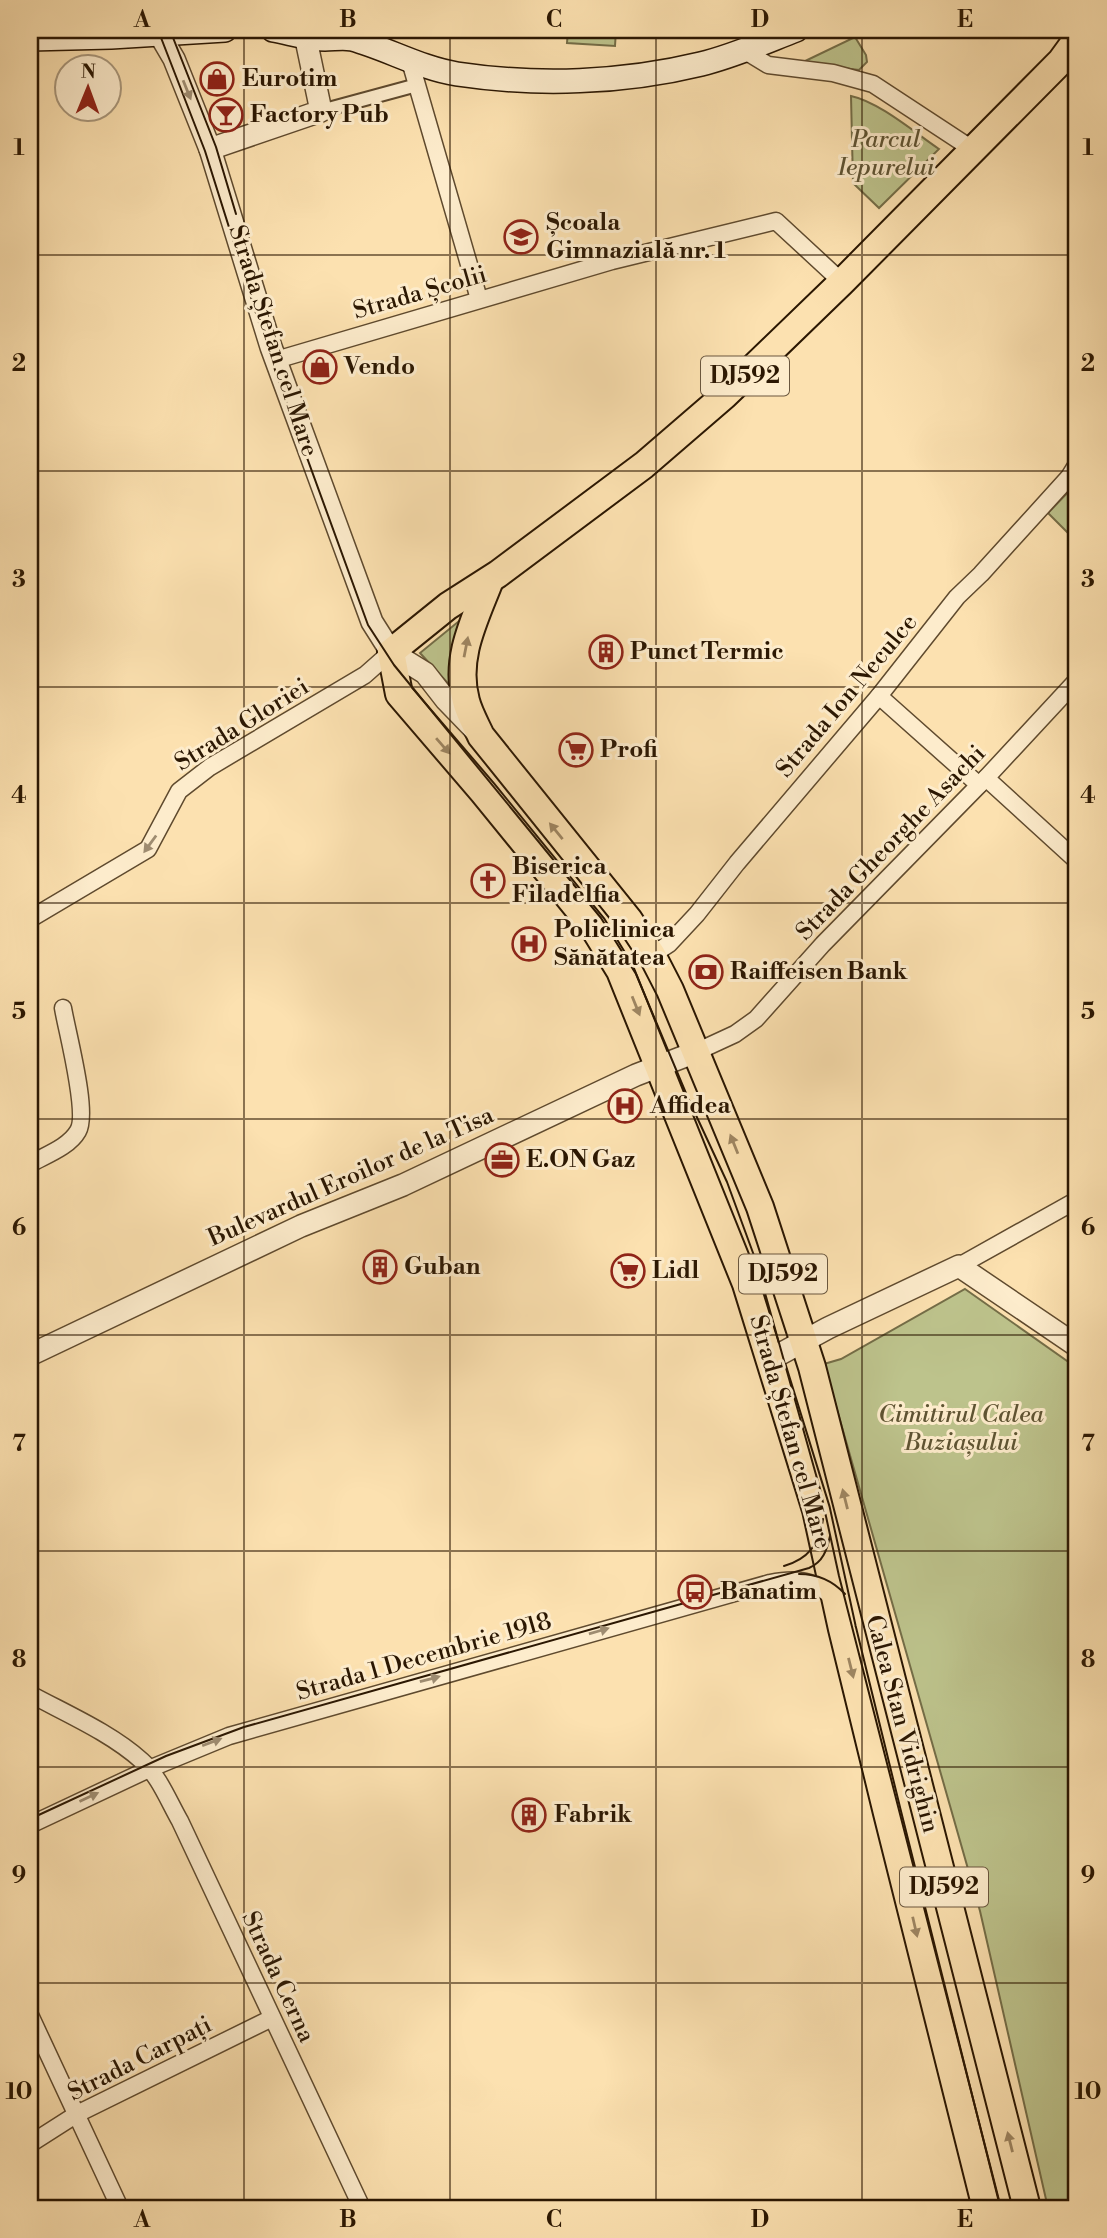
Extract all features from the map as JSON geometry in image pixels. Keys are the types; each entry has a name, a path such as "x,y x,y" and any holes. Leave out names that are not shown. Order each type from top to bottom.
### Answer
{"main road":[{"path":"30,39 225,30"},
{"path":"273,30 304,33 323,39 345,34 410,61 458,74 533,80 581,80 651,74 702,64 745,51 796,30"},
{"name":"DJ592","path":"391,652 447,606 490,580 644,465 724,396 842,282 1077,42"},
{"name":"DJ592","path":"481,736 466,702 463,666 468,635 490,580"},
{"name":"Strada Ștefan cel Mare","path":"391,652 399,694 593,927 629,990 746,1284 816,1510 836,1602"},
{"name":"Strada Ștefan cel Mare","path":"481,736 629,920 652,955 670,990 760,1208 804,1341 861,1565"},
{"name":"Calea Stan Vidrighin","path":"861,1565 1027,2208"},
{"name":"Calea Stan Vidrighin","path":"836,1602 986,2208"}],"street":[{"name":"Strada Ștefan cel Mare","path":"158,32 174,59 210,149 276,360 372,622 391,652 425,673 446,700 481,736"},
{"path":"304,33 321,111"},
{"path":"745,51 768,65 833,74 873,83 972,149"},
{"path":"410,61 479,299"},
{"path":"210,149 321,111 417,85"},
{"name":"Strada Școlii","path":"276,360 611,261 776,221 842,282"},
{"name":"Strada Ion Neculce","path":"652,955 669,944 697,914 879,696 957,597 1075,472"},
{"name":"Strada Gloriei","path":"30,919 148,849 175,798 185,786 210,767 365,675 391,652"},
{"name":"Strada Gheorghe Asachi","path":"696,1052 715,1045 756,1019 823,944 983,781 1077,680"},
{"path":"879,696 1077,860"},
{"path":"30,1164 69,1142 81,1125 81,1103 63,1008"},
{"name":"Bulevardul Eroilor de la Tisa","path":"30,1355 301,1226 403,1185 660,1066 696,1052"},
{"path":"771,1359 959,1266 1077,1200"},
{"path":"959,1266 1077,1346"},
{"name":"Strada 1 Decembrie 1918","path":"30,1825 149,1769 242,1732 770,1583 790,1580 811,1582 828,1592 836,1602"},
{"name":"Strada Cerna","path":"30,1694 118,1743 149,1769 180,1821 362,2208"},
{"path":"30,2015 120,2208"},
{"name":"Strada Carpați","path":"30,2144 77,2114 272,2018"}],"green space":[{"path":"568,30 616,30 615,46 567,43"},
{"path":"855,37 866,55 867,62 859,70 801,63"},
{"name":"Parcul Iepurelui","path":"851,96 885,111 939,149 879,208 853,183"},
{"path":"1074,486 1077,487 1077,542 1048,513"},
{"path":"464,617 455,691 420,653"},
{"name":"Cimitirul Calea Buziașului","path":"965,1289 1077,1368 1077,2208 1048,2208 980,1911 824,1364 841,1359"}],"tram line":[{"path":"158,30 205,151 267,348 368,625 394,665 601,918 636,974 727,1182 756,1261 820,1489 839,1576 1001,2208"},
{"path":"170,30 216,147 236,214"},
{"path":"784,1566 800,1559 811,1550 819,1536 823,1519"},
{"path":"30,1819 166,1756 244,1727 809,1568 824,1555 830,1536"},
{"path":"799,1574 824,1579 845,1594"}],"place":[{"name":"Eurotim","path":"217,79"},
{"name":"Factory Pub","path":"226,115"},
{"name":"Școala Gimnazială nr. 1","path":"521,237"},
{"name":"Vendo","path":"320,367"},
{"name":"Punct Termic","path":"606,652"},
{"name":"Profi","path":"576,750"},
{"name":"Biserica Filadelfia","path":"488,881"},
{"name":"Policlinica Sănătatea","path":"529,944"},
{"name":"Raiffeisen Bank","path":"706,972"},
{"name":"Affidea","path":"625,1106"},
{"name":"E.ON Gaz","path":"502,1160"},
{"name":"Guban","path":"380,1267"},
{"name":"Lidl","path":"628,1271"},
{"name":"Banatim","path":"695,1592"},
{"name":"Fabrik","path":"529,1815"}]}
